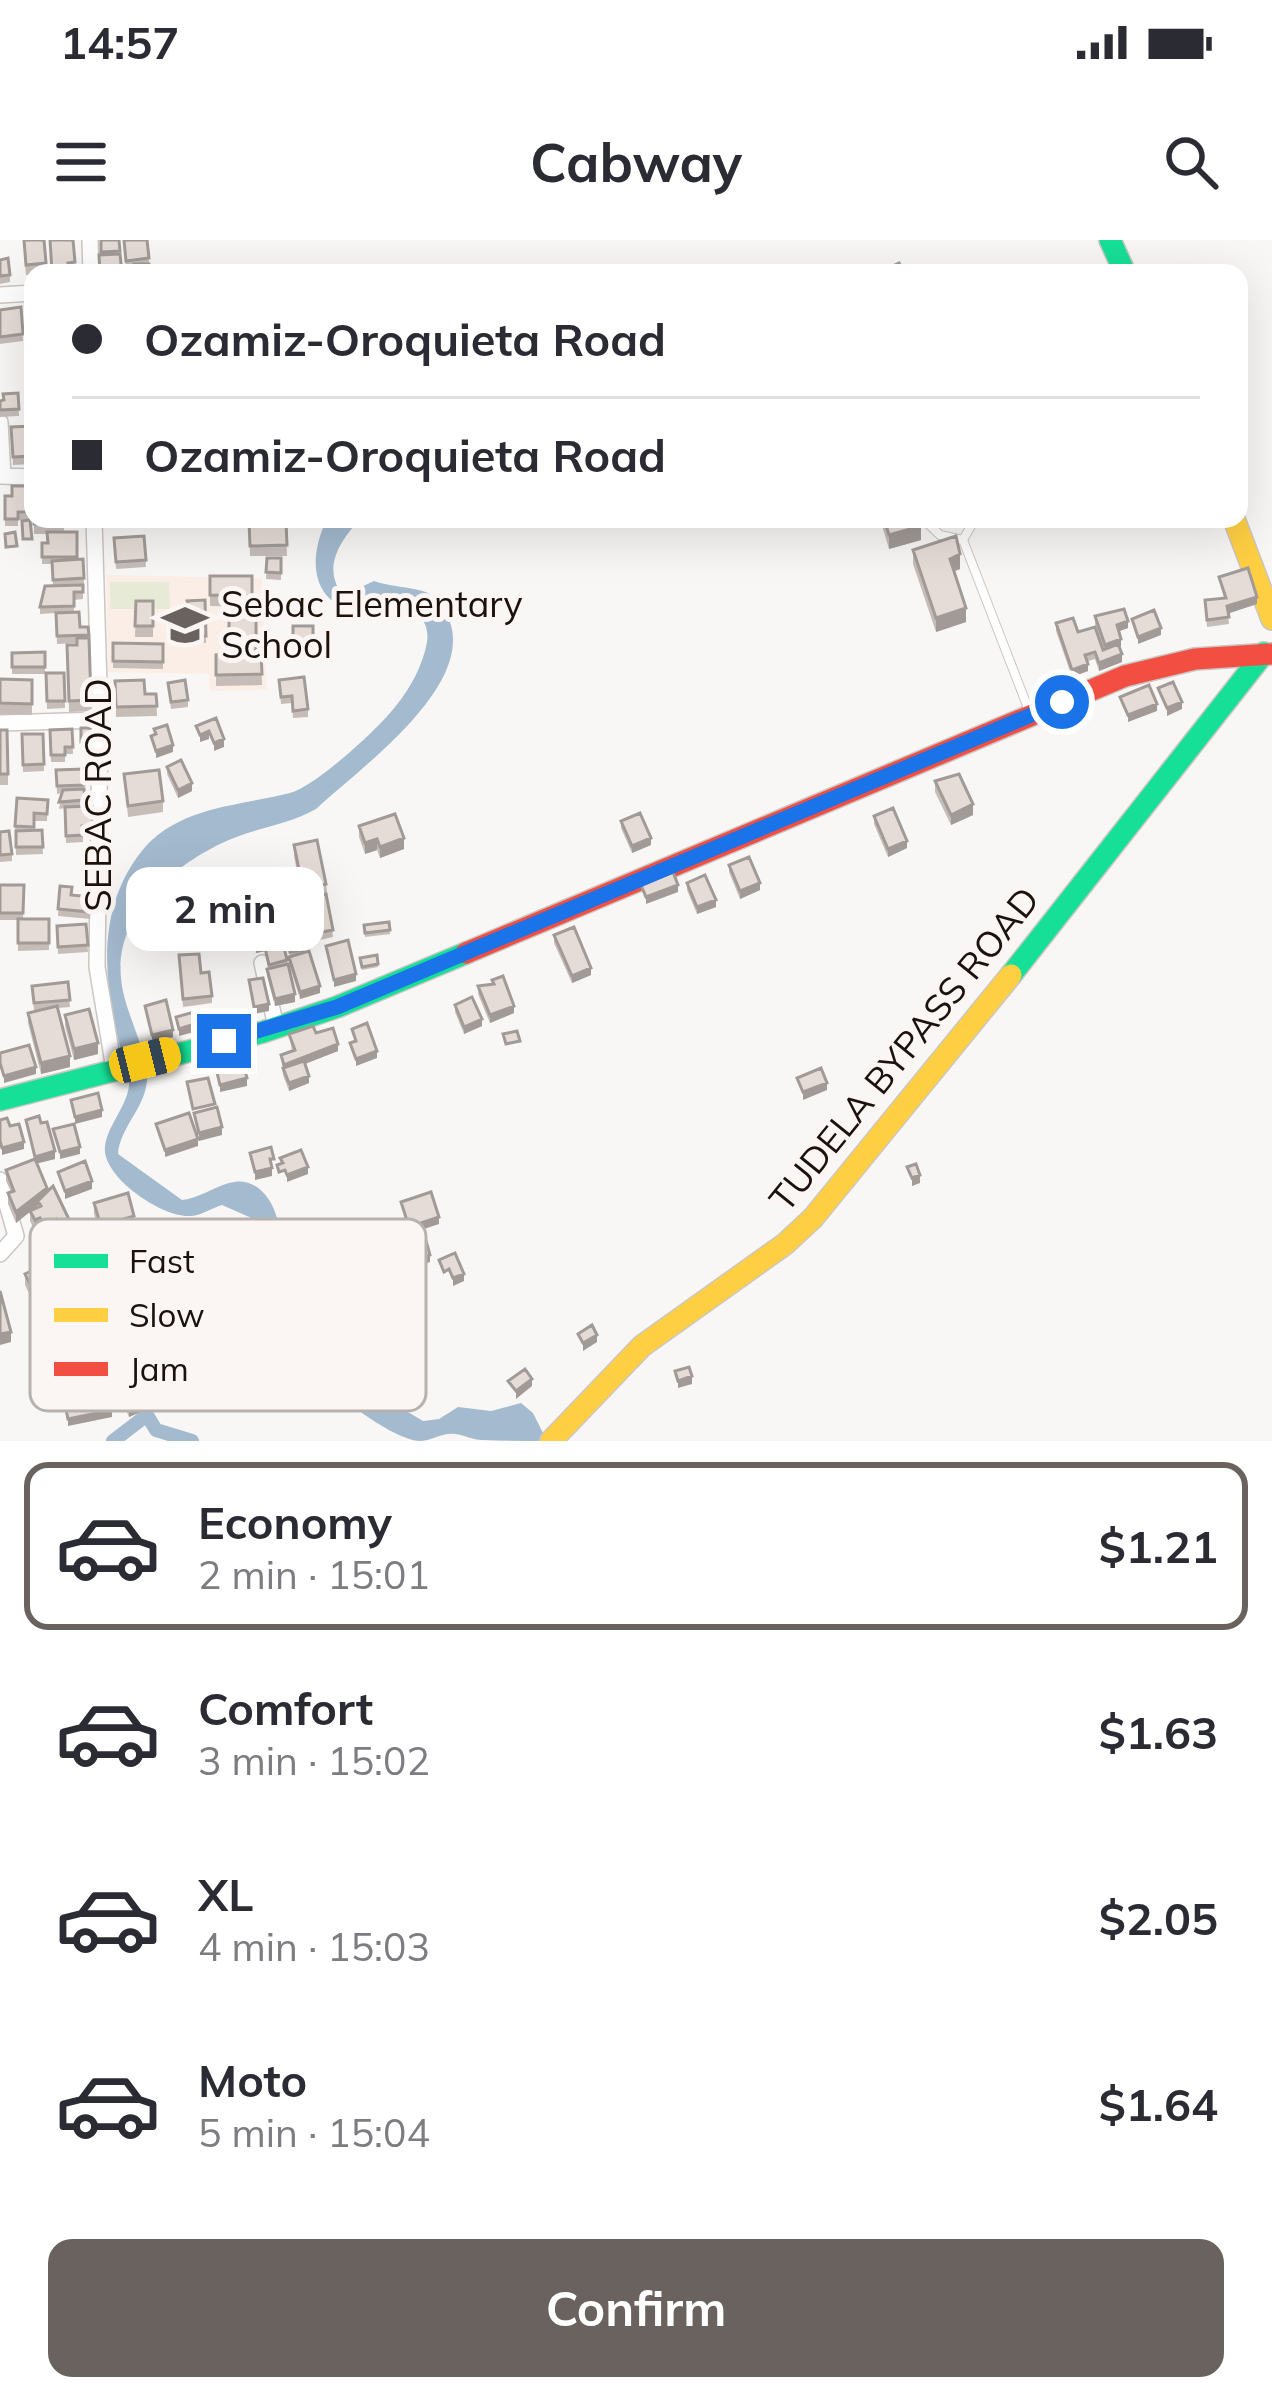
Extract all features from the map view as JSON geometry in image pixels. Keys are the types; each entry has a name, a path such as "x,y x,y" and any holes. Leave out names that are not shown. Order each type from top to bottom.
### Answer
{"main road":[{"path":"1237,528 1272,619"},
{"path":"0,1100 337,1007 1125,676 1218,656 1268,653"},
{"name":"TUDELA BYPASS ROAD","path":"551,1441 642,1346 813,1219 1268,653"}],"street":[{"path":"0,422 1,476"},
{"name":"SEBAC ROAD","path":"94,528 100,720 97,967 117,1068"},
{"path":"0,723 100,720"},
{"path":"262,963 276,1027"},
{"path":"0,1180 16,1237 0,1255"}],"lane":[{"path":"933,528 940,535 963,540"},
{"path":"969,528 963,540 1031,715"}],"shaded area":[{"name":"Sebac Elementary School","path":"106,575 262,578 267,690 210,691 209,674 108,672"}],"green space":[{"path":"110,582 169,582 170,609 110,609"}],"water":[{"path":"323,528 353,528 334,562 340,591 348,593 374,581 432,595 450,622 453,647 445,673 408,725 316,809 201,854 165,881 136,915 121,955 121,978 147,1076 118,1154 182,1200 229,1183 251,1184 267,1197 277,1219 254,1219 222,1205 192,1216 176,1214 134,1192 106,1158 107,1137 129,1087 107,969 110,920 117,896 141,852 172,825 210,810 290,793 346,756 406,692 427,642 421,617 400,603 382,597 351,611 327,596 316,572"},
{"path":"521,1403 533,1413 547,1441 479,1440 450,1434 419,1441 360,1411 406,1411 423,1421 439,1419 458,1407 491,1411"}],"building":[{"path":"24,240 44,240 46,263 26,264"},
{"path":"50,240 73,240 75,262 52,264"},
{"path":"101,240 119,240 120,251 101,252"},
{"path":"124,240 147,240 149,258 126,261"},
{"path":"120,254 121,264 100,264 99,255"},
{"path":"8,258 10,275 0,276 0,260"},
{"path":"21,307 23,334 0,337 0,310"},
{"path":"18,393 19,409 0,410 3,394"},
{"path":"24,426 24,456 13,457 11,427"},
{"path":"12,486 24,486 24,512 18,512 18,519 5,519 5,496 12,496"},
{"path":"22,521 24,528 31,528 32,539 23,539"},
{"path":"249,528 286,528 287,545 250,546"},
{"path":"887,528 914,528 889,535"},
{"path":"15,532 17,546 6,547 5,534"},
{"path":"47,532 77,532 77,557 42,557"},
{"path":"144,536 146,560 116,562 114,538"},
{"path":"956,536 960,554 950,559 966,608 936,618 913,550"},
{"path":"267,558 281,558 281,573 266,572"},
{"path":"83,559 84,578 53,580 52,561"},
{"path":"1248,568 1257,597 1227,606 1229,617 1207,620 1205,600 1226,598 1219,577"},
{"path":"210,576 252,576 252,596 210,595"},
{"path":"83,585 83,592 74,592 74,606 40,607 45,586"},
{"path":"205,600 206,636 188,636 187,601"},
{"path":"136,601 153,601 153,626 135,626"},
{"path":"229,608 256,608 256,651 229,651"},
{"path":"1124,609 1128,621 1117,625 1121,639 1105,645 1095,616"},
{"path":"1154,610 1161,628 1138,637 1132,619"},
{"path":"79,612 80,627 88,627 89,635 57,636 56,613"},
{"path":"1073,618 1078,632 1095,627 1103,650 1118,644 1122,654 1099,663 1095,652 1085,655 1088,664 1072,670 1056,623"},
{"path":"293,626 313,626 313,645 293,645"},
{"path":"77,638 89,638 91,700 69,701 67,645 77,645"},
{"path":"113,643 163,644 163,662 113,661"},
{"path":"45,652 45,667 12,667 12,653"},
{"path":"261,653 262,674 216,675 216,655"},
{"path":"46,673 64,673 65,701 47,701"},
{"path":"304,677 308,709 293,711 292,696 281,697 279,680"},
{"path":"0,679 32,680 32,704 0,703"},
{"path":"144,680 145,694 156,694 157,706 116,707 115,681"},
{"path":"185,680 188,700 171,702 168,683"},
{"path":"1173,682 1182,702 1167,708 1158,688"},
{"path":"1149,685 1157,704 1128,715 1120,697"},
{"path":"216,718 224,739 214,743 209,731 200,735 196,726"},
{"path":"167,725 173,745 156,751 151,736 156,734 154,729"},
{"path":"81,728 90,728 90,742 81,742"},
{"path":"72,729 73,747 65,747 65,755 51,755 50,730"},
{"path":"0,730 7,730 8,774 0,774"},
{"path":"22,734 43,734 44,764 23,765"},
{"path":"181,760 192,783 178,790 167,767"},
{"path":"83,769 84,785 57,786 56,770"},
{"path":"159,770 163,801 128,806 124,774"},
{"path":"959,774 973,804 951,815 935,781"},
{"path":"84,789 85,800 59,802 63,790"},
{"path":"17,798 48,800 47,814 34,813 34,827 15,826"},
{"path":"92,806 93,825 82,826 83,835 66,836 65,807"},
{"path":"893,808 907,841 888,849 874,816"},
{"path":"640,813 651,838 632,846 621,821"},
{"path":"395,814 404,838 380,847 377,839 365,843 359,826"},
{"path":"42,830 43,847 16,847 16,831"},
{"path":"9,831 12,854 0,855 0,832"},
{"path":"317,840 326,884 303,889 294,845"},
{"path":"749,857 760,883 740,891 729,865"},
{"path":"673,872 678,885 646,897 641,885"},
{"path":"705,875 716,900 697,907 687,883"},
{"path":"298,882 304,918 283,921 277,886"},
{"path":"0,885 24,885 23,913 0,913"},
{"path":"211,885 213,904 187,913 183,889"},
{"path":"60,886 72,887 71,895 92,897 90,912 58,909"},
{"path":"326,894 333,930 311,934 304,899"},
{"path":"265,913 271,943 256,946 250,916"},
{"path":"18,919 49,919 49,943 18,943"},
{"path":"389,922 390,930 365,933 364,925"},
{"path":"86,924 88,945 58,947 57,926"},
{"path":"574,927 591,968 572,976 554,935"},
{"path":"299,929 303,950 290,952 286,932"},
{"path":"348,940 356,974 334,980 326,946"},
{"path":"283,943 287,960 269,965 265,948"},
{"path":"309,951 320,986 300,992 289,957"},
{"path":"199,954 201,973 209,972 212,996 183,999 179,955"},
{"path":"377,955 378,964 362,967 360,958"},
{"path":"288,964 295,994 275,999 267,969"},
{"path":"503,976 514,1006 490,1015 478,986 494,984 492,980"},
{"path":"263,978 269,1004 254,1007 249,980"},
{"path":"68,982 70,1000 34,1003 32,986"},
{"path":"472,997 482,1019 464,1027 455,1005"},
{"path":"166,1000 173,1030 152,1035 145,1006"},
{"path":"57,1006 70,1056 41,1063 28,1013"},
{"path":"89,1009 98,1043 74,1049 65,1015"},
{"path":"194,1012 198,1023 179,1029 176,1017"},
{"path":"367,1023 377,1051 356,1059 350,1043 356,1041 352,1029"},
{"path":"313,1026 316,1033 333,1028 338,1044 284,1065 281,1055 295,1050 289,1034"},
{"path":"517,1031 520,1041 506,1044 503,1034"},
{"path":"29,1045 36,1067 4,1076 0,1053"},
{"path":"239,1050 247,1078 220,1085 213,1056"},
{"path":"304,1061 309,1076 289,1083 283,1068"},
{"path":"821,1068 827,1083 803,1092 797,1078"},
{"path":"208,1078 215,1104 193,1109 187,1082"},
{"path":"98,1093 102,1110 75,1117 71,1100"},
{"path":"217,1107 222,1127 199,1133 194,1113"},
{"path":"189,1113 198,1139 165,1150 156,1124"},
{"path":"39,1116 41,1123 47,1122 55,1151 35,1157 26,1120"},
{"path":"7,1118 10,1126 19,1124 24,1142 2,1148 0,1120"},
{"path":"74,1124 80,1147 60,1152 53,1129"},
{"path":"271,1147 272,1168 255,1172 250,1153"},
{"path":"301,1150 308,1167 287,1175 285,1170 279,1172 280,1158"},
{"path":"35,1159 47,1188 16,1212 6,1170"},
{"path":"85,1161 92,1181 65,1191 58,1172"},
{"path":"916,1164 920,1175 912,1178 907,1167"},
{"path":"53,1186 69,1219 34,1219 30,1211 41,1206 38,1201"},
{"path":"431,1192 439,1217 406,1219 401,1202"},
{"path":"128,1193 134,1216 99,1219 94,1203"},
{"path":"455,1253 464,1274 453,1278 439,1260"},
{"path":"0,1291 11,1332 0,1334"},
{"path":"592,1325 597,1335 583,1343 578,1334"},
{"path":"689,1367 692,1376 678,1381 675,1371"},
{"path":"525,1369 532,1379 516,1391 508,1381"},
{"path":"66,1411 107,1411 68,1419"}],"waterway":[{"path":"113,1441 147,1415 156,1430 192,1441"}],"traffic: fast":[{"path":"1110,240 1121,264"},
{"path":"1011,975 1264,653"},
{"path":"0,1100 263,1032 466,953"}],"traffic: slow":[{"path":"1237,528 1272,619"},
{"path":"551,1441 642,1346 785,1244 813,1218 1011,975"}],"traffic: jam":[{"path":"466,953 1125,676 1195,659 1272,654"}],"place":[{"name":"Sebac Elementary School","path":"185,625"}],"route":[{"path":"224,1041 337,1007 1062,702"}]}
